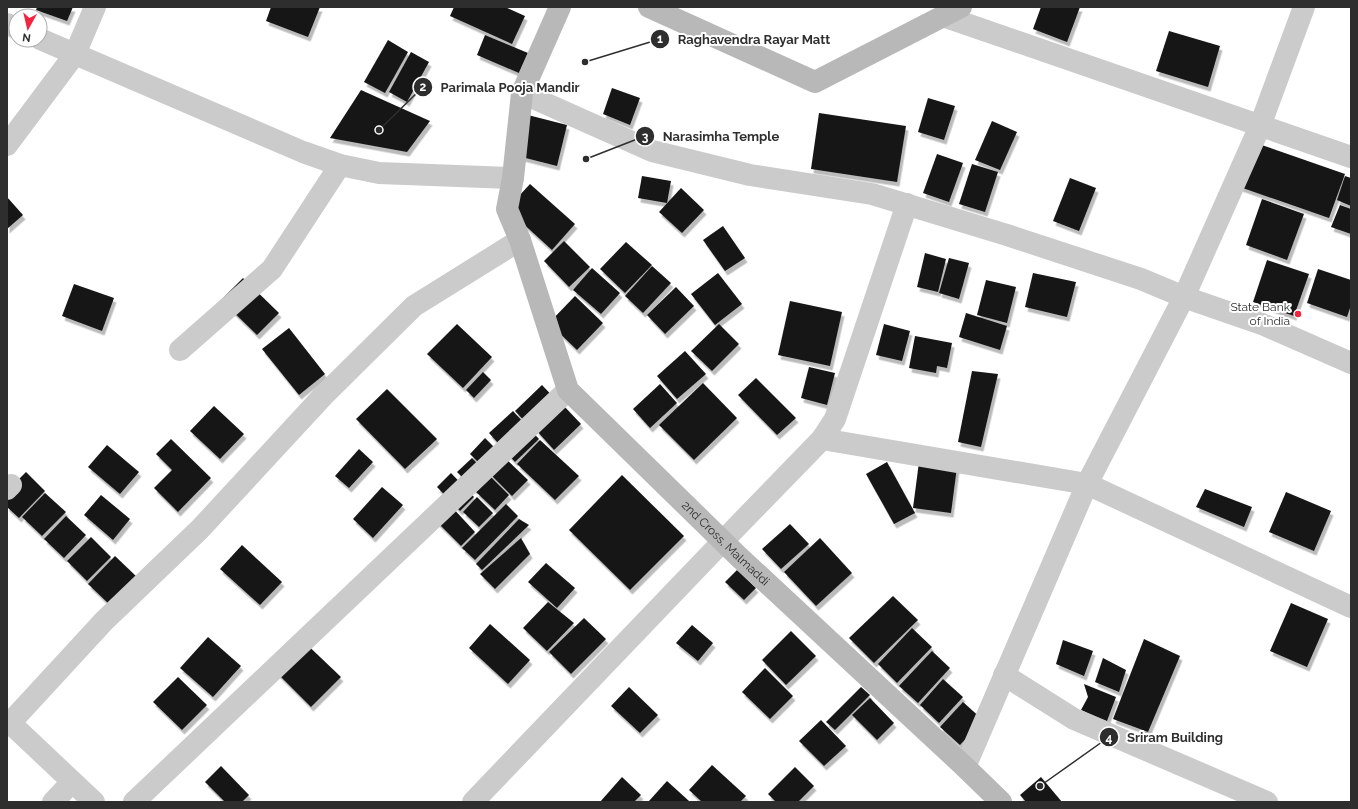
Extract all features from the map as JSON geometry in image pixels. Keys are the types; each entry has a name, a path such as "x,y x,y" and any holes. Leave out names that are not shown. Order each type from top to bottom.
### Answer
{"street":[{"path":"7,144 75,54 95,7"},
{"name":"2nd Cross, Malmaddi","path":"560,7 522,93 513,178 507,209 520,240 568,390 723,541 1001,802"},
{"path":"649,7 816,82 952,12 1260,126 1351,157"},
{"path":"965,767 1087,484 1184,297 1260,126 1304,7"},
{"path":"48,42 303,152 340,165 380,173 513,178"},
{"path":"522,93 652,151 750,175 872,194 907,204 1142,279 1184,297 1262,324 1351,362"},
{"path":"180,350 272,269 340,165"},
{"path":"473,802 822,439 835,419 907,204"},
{"path":"94,802 8,721 104,621 200,530 324,396 414,306 520,240"},
{"path":"134,802 568,390"},
{"path":"822,439 1087,484 1351,607"},
{"path":"1004,675 1074,719 1267,802"},
{"path":"53,802 72,782"}],"building":[{"path":"73,7 67,21 48,14 48,8 37,8"},
{"path":"271,7 320,7 308,37 266,21"},
{"path":"454,7 505,7 525,16 512,44 450,16"},
{"path":"1041,7 1080,7 1067,42 1033,29"},
{"path":"1169,31 1220,46 1208,87 1156,71"},
{"path":"485,35 528,53 519,73 477,55"},
{"path":"388,40 408,52 385,93 364,82"},
{"path":"411,52 429,62 407,102 389,92"},
{"path":"612,88 640,98 630,125 603,114"},
{"path":"361,90 430,121 407,152 330,138"},
{"path":"928,98 955,106 944,140 918,132"},
{"path":"520,113 567,125 557,166 510,154"},
{"path":"819,113 906,126 897,182 811,169"},
{"path":"992,121 1017,132 1000,170 975,160"},
{"path":"1253,142 1345,174 1329,218 1237,186"},
{"path":"937,154 963,163 949,202 923,193"},
{"path":"972,164 998,172 985,212 959,204"},
{"path":"642,176 671,181 667,203 638,198"},
{"path":"1345,176 1351,178 1351,206 1337,200"},
{"path":"1070,178 1096,188 1079,231 1053,221"},
{"path":"530,184 575,224 552,250 507,209"},
{"path":"681,188 704,210 682,233 659,212"},
{"path":"7,197 23,215 7,229"},
{"path":"1262,199 1304,214 1287,260 1246,245"},
{"path":"1340,205 1351,209 1351,234 1331,227"},
{"path":"723,226 745,258 725,271 703,240"},
{"path":"564,241 590,267 569,287 544,261"},
{"path":"626,242 652,265 625,293 600,269"},
{"path":"925,253 946,259 938,292 917,287"},
{"path":"949,258 969,263 959,299 939,293"},
{"path":"1267,260 1309,274 1294,316 1253,302"},
{"path":"652,266 671,283 643,313 625,296"},
{"path":"592,268 620,293 601,314 573,290"},
{"path":"1318,269 1351,280 1351,305 1347,317 1307,303"},
{"path":"718,273 742,304 715,325 691,294"},
{"path":"1033,273 1076,282 1067,317 1025,307"},
{"path":"243,278 279,313 257,335 221,300"},
{"path":"986,280 1016,287 1007,323 977,315"},
{"path":"74,284 114,298 102,331 62,316"},
{"path":"676,287 694,306 665,334 647,315"},
{"path":"575,296 603,323 577,350 549,323"},
{"path":"790,301 842,312 830,366 778,355"},
{"path":"966,313 1007,326 1000,350 959,337"},
{"path":"457,324 492,357 463,388 427,354"},
{"path":"719,324 739,344 712,371 691,351"},
{"path":"884,324 910,331 902,361 876,355"},
{"path":"289,328 325,374 299,395 262,349"},
{"path":"915,336 952,343 947,368 937,366 936,373 909,368"},
{"path":"685,351 706,374 677,399 657,376"},
{"path":"809,367 835,373 827,405 801,398"},
{"path":"972,371 998,374 981,447 958,442"},
{"path":"483,372 491,380 474,398 466,390"},
{"path":"756,378 796,418 777,435 738,395"},
{"path":"703,383 737,418 694,460 659,425"},
{"path":"660,384 677,403 650,428 633,409"},
{"path":"542,385 560,404 533,430 515,411"},
{"path":"387,389 437,439 405,469 356,419"},
{"path":"563,405 581,424 554,450 536,430"},
{"path":"214,406 244,434 220,459 190,431"},
{"path":"513,411 539,439 515,462 489,433"},
{"path":"485,438 499,452 484,468 470,454"},
{"path":"171,439 211,478 178,512 154,488 172,470 156,454"},
{"path":"540,440 579,476 555,500 517,464"},
{"path":"107,445 139,472 120,494 88,467"},
{"path":"359,449 373,462 349,488 335,476"},
{"path":"501,454 528,480 512,496 485,469"},
{"path":"472,458 490,476 475,490 457,472"},
{"path":"887,462 915,513 894,524 866,474"},
{"path":"919,462 957,467 951,513 913,508"},
{"path":"26,472 45,491 19,518 7,507 7,491"},
{"path":"451,473 474,497 460,511 437,487"},
{"path":"622,475 684,536 630,590 569,530"},
{"path":"491,477 509,495 495,510 476,492"},
{"path":"382,487 403,505 373,538 353,519"},
{"path":"1205,489 1252,507 1244,527 1196,507"},
{"path":"1286,492 1331,511 1314,551 1269,532"},
{"path":"45,493 66,512 42,536 22,517"},
{"path":"101,495 130,519 113,540 84,515"},
{"path":"477,497 493,513 479,527 463,512"},
{"path":"506,504 518,516 475,560 462,548"},
{"path":"451,506 475,532 461,546 436,521"},
{"path":"66,516 86,535 64,558 44,539"},
{"path":"519,519 529,525 482,570 476,564"},
{"path":"790,524 809,544 781,569 762,549"},
{"path":"91,537 111,557 87,581 67,561"},
{"path":"521,538 530,554 495,589 480,574"},
{"path":"820,538 852,573 816,606 784,572"},
{"path":"242,545 282,582 260,605 220,569"},
{"path":"115,556 137,577 110,605 88,584"},
{"path":"546,563 575,588 557,608 528,582"},
{"path":"737,570 756,588 744,600 725,582"},
{"path":"893,596 918,620 874,663 849,638"},
{"path":"548,602 574,623 547,651 523,628"},
{"path":"1291,603 1328,619 1307,667 1270,651"},
{"path":"584,618 606,639 571,674 549,652"},
{"path":"490,624 530,660 508,684 469,648"},
{"path":"692,625 713,643 698,661 676,643"},
{"path":"912,628 932,647 897,683 878,664"},
{"path":"791,631 816,656 786,685 762,660"},
{"path":"298,636 341,677 311,707 269,665"},
{"path":"208,637 241,666 213,697 180,668"},
{"path":"1144,639 1180,656 1148,732 1113,719"},
{"path":"1063,640 1093,651 1084,676 1056,664"},
{"path":"932,651 950,668 918,703 899,686"},
{"path":"1103,658 1126,670 1119,692 1095,682"},
{"path":"765,668 793,696 770,719 742,692"},
{"path":"178,677 207,705 182,730 153,702"},
{"path":"943,679 963,697 939,723 920,705"},
{"path":"1084,684 1116,697 1107,721 1081,710 1088,697"},
{"path":"629,687 658,715 640,733 611,706"},
{"path":"861,687 870,695 835,730 826,722"},
{"path":"870,698 894,723 877,740 852,715"},
{"path":"963,702 983,720 960,745 940,727"},
{"path":"821,720 846,746 824,766 799,741"},
{"path":"712,765 746,796 740,802 702,802 689,790"},
{"path":"221,766 249,795 242,802 225,802 205,782"},
{"path":"795,767 814,786 798,802 776,802 768,794"},
{"path":"622,777 641,795 634,802 600,802"},
{"path":"1041,777 1062,802 1026,802 1020,795"},
{"path":"667,781 689,801 649,801"}],"place":[{"name":"Raghavendra Rayar Matt","path":"585,62"},
{"name":"Parimala Pooja Mandir","path":"379,130"},
{"name":"Narasimha Temple","path":"586,159"},
{"name":"State Bank of India","path":"1298,314"},
{"name":"Sriram Building","path":"1040,786"}]}
